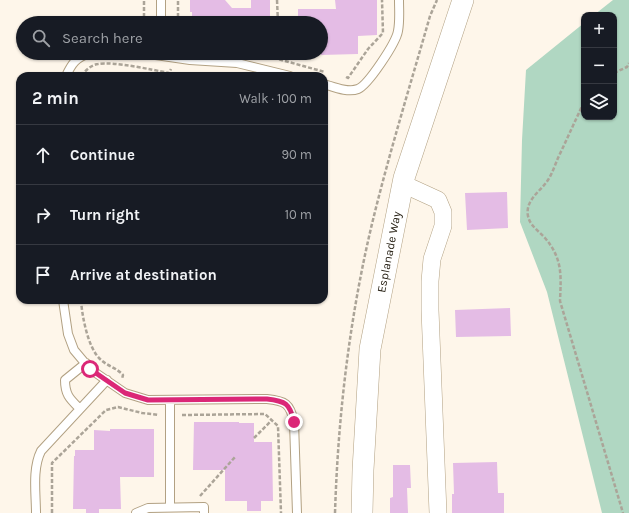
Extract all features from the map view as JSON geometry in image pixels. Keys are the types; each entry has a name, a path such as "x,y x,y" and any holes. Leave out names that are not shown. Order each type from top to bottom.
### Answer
{"street":[{"name":"Esplanade Way","path":"362,513 370,349 403,184 463,0"},
{"path":"403,184 438,200 443,212 443,226 432,259 430,280 438,513"}],"lane":[{"path":"160,16 161,0"},
{"path":"328,85 345,89 356,89 364,85 388,54 398,32 399,0"},
{"path":"68,72 76,60"},
{"path":"206,60 237,63 274,72"},
{"path":"64,304 68,334 74,350 90,369 125,393 148,400 267,399 282,401 288,405 292,412 294,422 297,513"},
{"path":"80,409 65,390 65,380 86,364"},
{"path":"36,513 36,473 37,458 40,451 107,380"},
{"path":"170,400 170,507"},
{"path":"136,513 148,508 170,507 204,507 204,513"}],"path":[{"path":"144,0 144,16"},
{"path":"178,0 178,16"},
{"path":"277,0 278,16"},
{"path":"341,76 348,78 368,49 383,33 382,0"},
{"path":"169,72 173,60"},
{"path":"282,60 327,72"},
{"path":"617,72 627,67 629,62"},
{"path":"84,72 86,69 98,64 113,64 163,72"},
{"path":"581,108 548,180 536,192 531,200 528,209 528,217 534,228 545,237 554,250 558,260 561,274 560,301 623,513"},
{"path":"82,304 84,324 94,352 100,360 112,368 119,370 123,375 119,389"},
{"path":"254,438 272,420"},
{"path":"190,507 235,457"}],"green space":[{"path":"613,0 629,0 629,513 602,513 547,292 520,222 522,140 526,70 581,25 581,120 617,120 617,12 598,12"}],"building":[{"path":"190,0 225,0 232,8 251,8 251,0 270,0 270,16 192,16 192,12 190,12"},
{"path":"335,0 377,0 377,35 358,36 358,54 328,55 328,16 298,16 298,9 336,9"},
{"path":"507,192 508,228 467,230 465,193"},
{"path":"510,308 511,336 456,337 455,310"},
{"path":"194,422 254,423 254,442 272,442 273,501 261,501 261,511 247,511 247,501 225,501 225,470 193,470"},
{"path":"110,429 154,429 154,477 120,477 121,509 99,509 99,513 86,513 86,509 73,509 75,450 94,450 94,430 110,431"},
{"path":"497,462 498,493 504,493 504,513 452,513 452,494 454,494 453,463"},
{"path":"393,465 410,465 411,488 407,488 408,513 390,513 390,498 393,497"}],"route":[{"path":"90,369 125,393 148,400 267,399 282,401 288,405 292,412 294,422"}]}
